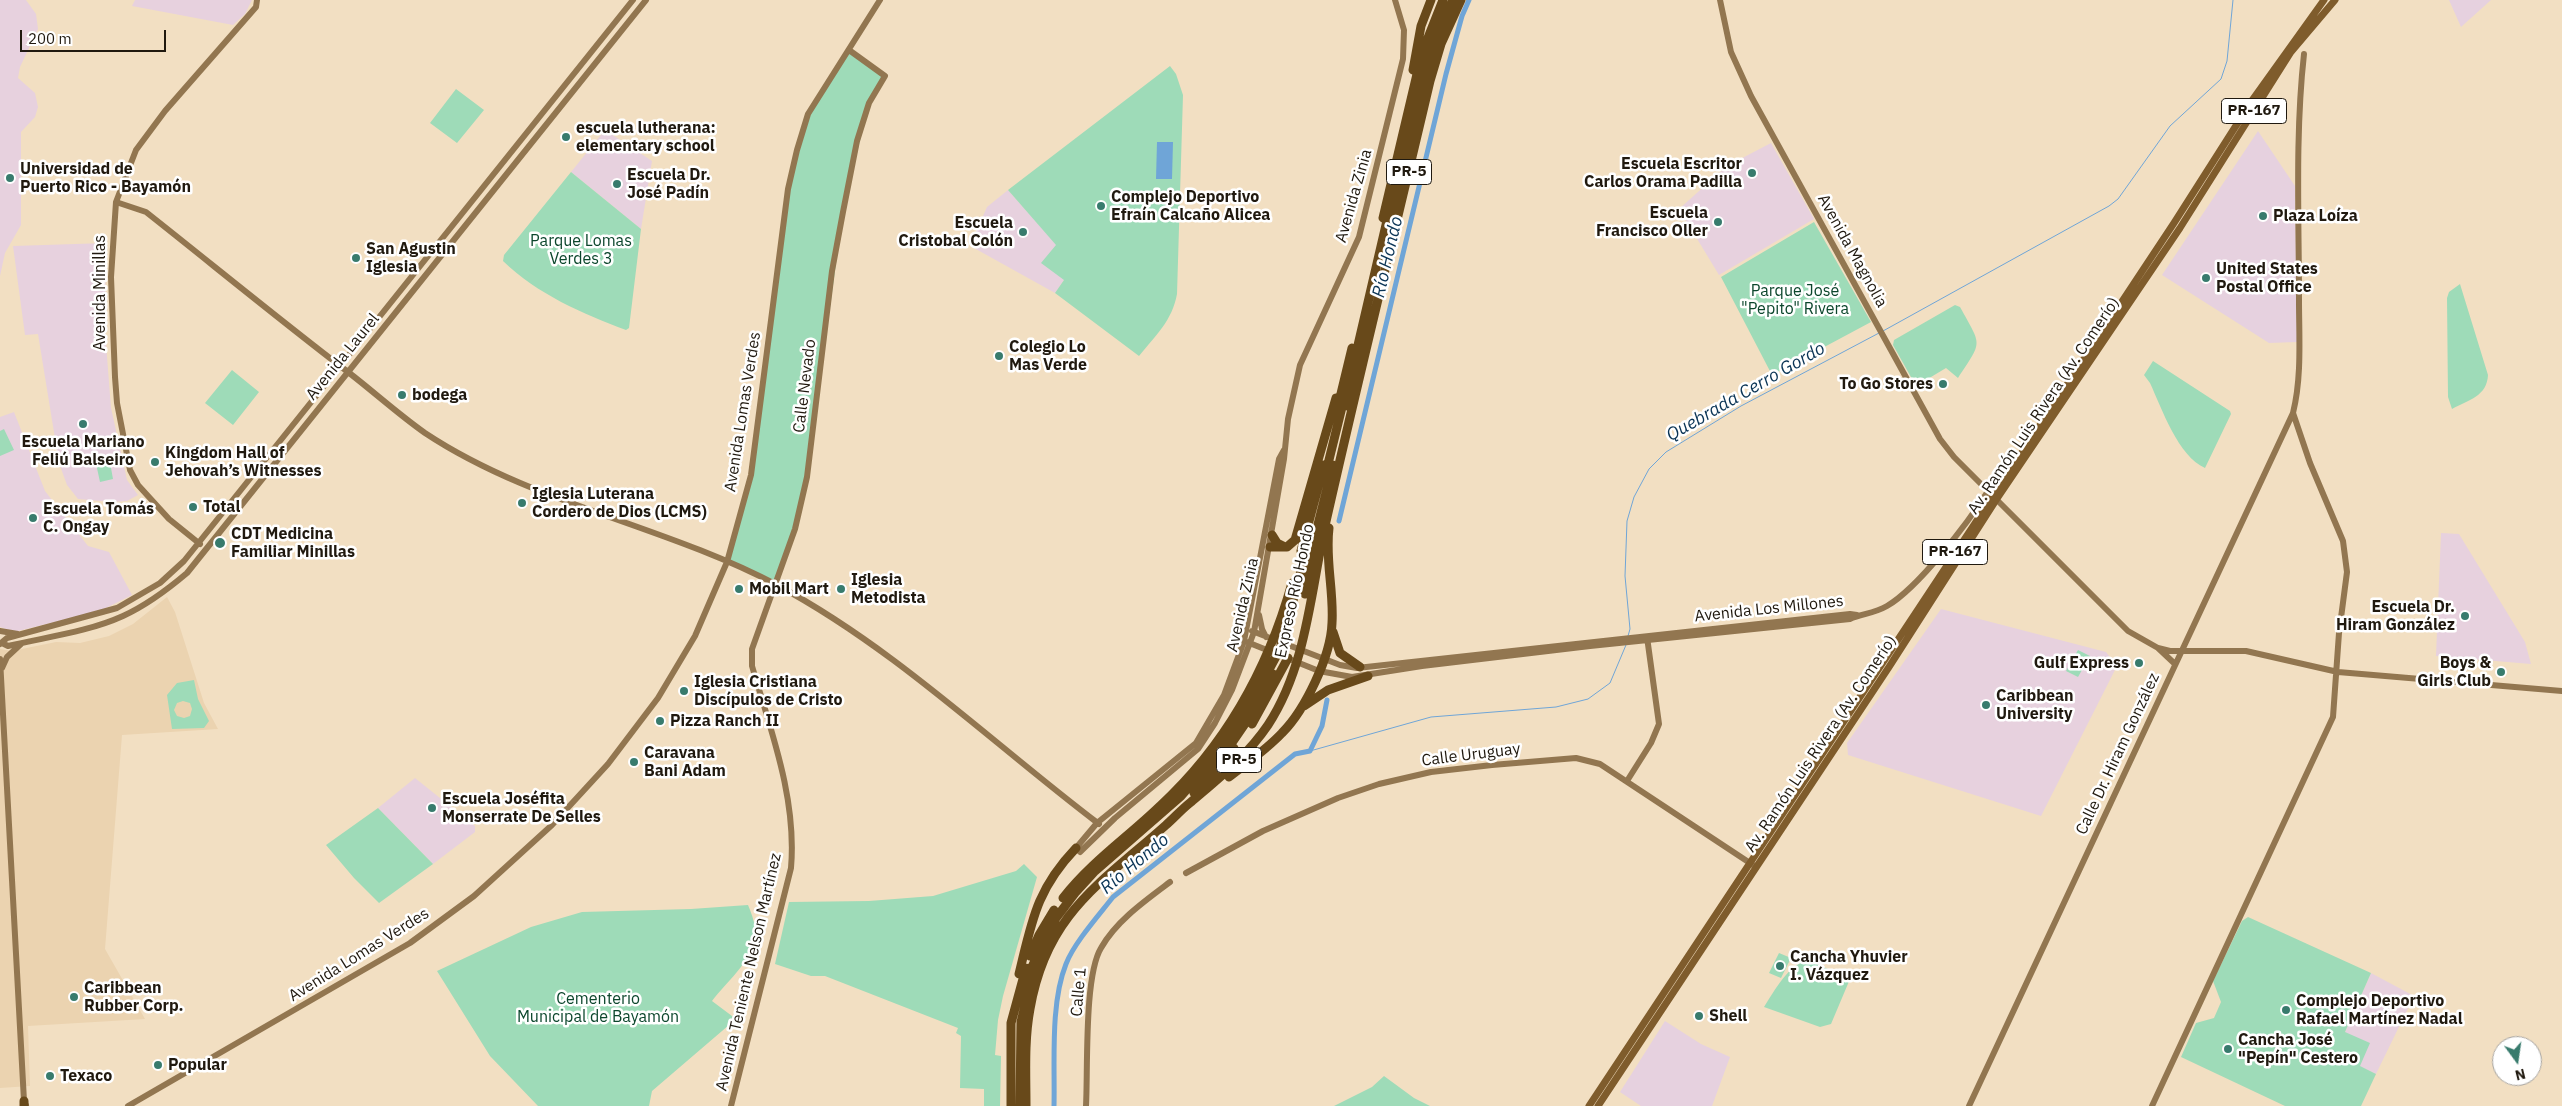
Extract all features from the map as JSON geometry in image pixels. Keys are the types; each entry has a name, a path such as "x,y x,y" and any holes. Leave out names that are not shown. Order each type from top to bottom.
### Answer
{"highway":[{"path":"1412,94 1411,82 1416,48 1421,26 1431,0"},
{"name":"Expreso Río Hondo","path":"1010,1106 1011,1023 1019,988 1031,952 1051,915 1091,867 1160,807 1203,762 1238,713 1267,666 1284,624 1412,94 1426,40 1443,0"},
{"path":"1284,624 1357,348 1423,65 1448,0"},
{"path":"1301,631 1314,544 1426,68 1436,38 1453,0"},
{"name":"Expreso Río Hondo","path":"1026,1106 1026,1048 1030,1010 1038,976 1050,946 1089,890 1233,767 1255,743 1279,706 1301,631 1434,66 1461,0"},
{"path":"1266,546 1286,547 1296,540 1335,398 1342,389"},
{"path":"1349,423 1350,436 1329,533 1332,626 1337,650 1346,660 1360,667"},
{"path":"1272,535 1278,543 1286,547"},
{"path":"1165,826 1274,741 1300,710 1324,659 1332,626"},
{"path":"1194,793 1249,730 1280,677 1285,657"},
{"path":"1016,1106 1017,1022 1026,980 1036,954 1056,918 1095,871 1181,796 1223,756 1243,728 1285,657"},
{"path":"1181,796 1216,756 1243,718 1267,666"},
{"path":"1020,1106 1021,1022 1029,986 1039,955 1068,907 1098,875 1232,760 1254,735 1289,675"},
{"path":"1300,710 1328,690 1368,676"},
{"path":"1011,1023 1014,993 1038,902 1052,875 1078,850"}],"main road":[{"name":"Av. Ramón Luis Rivera (Av. Comerío)","path":"1598,1106 1992,496 2174,224 2258,92 2324,0"},
{"name":"Av. Ramón Luis Rivera (Av. Comerío)","path":"1992,496 2180,228 2291,52 2335,0"},
{"name":"Av. Ramón Luis Rivera (Av. Comerío)","path":"1589,1106 1753,865"}],"street":[{"name":"Avenida Minillas","path":"200,544 169,519 138,485 130,470 117,403 115,377 111,277 116,202 136,150 165,111 256,7 257,0"},
{"name":"Avenida Laurel","path":"633,0 200,544 160,583 135,599 96,615 7,638 1,644 8,646 95,626 136,610 166,591 187,573 646,0"},
{"name":"Avenida Lomas Verdes","path":"128,1106 410,943 474,896 545,832 608,764 658,698 695,636 727,562 751,475 788,189 808,114 880,0"},
{"name":"Avenida Zinia","path":"1078,850 1097,822 1196,743 1224,695 1244,641 1266,546 1272,535 1284,450 1300,365 1359,237 1394,99 1403,59 1404,30 1395,0"},
{"name":"Avenida Magnolia","path":"1720,0 1731,52 1764,119 1940,439 1992,496 2128,631 2158,648"},
{"name":"Calle Nevado","path":"776,585 795,529 807,477 832,270 857,140 869,103 885,76 849,50"},
{"path":"2152,1106 2333,718 2338,672 2339,633 2346,572 2342,541 2310,464 2293,414 2297,397 2300,159 2304,54"},
{"path":"116,202 146,212 424,432 477,464 559,499 727,562 776,585 856,632 919,679 1104,828"},
{"name":"Calle Dr. Hiram González","path":"1969,1106 2293,414"},
{"name":"Avenida Zinia","path":"1078,850 1198,749 1215,724 1245,658 1254,632 1279,459 1284,450"},
{"name":"Avenida Los Millones","path":"1246,630 1340,665 1360,667 1850,614 1858,615 1887,606 1906,592 1992,496"},
{"name":"Avenida Teniente Nelson Martínez","path":"731,1106 791,868 794,840 792,814 752,666 752,649 756,633 776,585"},
{"path":"1258,607 1260,624 1266,637"},
{"path":"0,631 24,634"},
{"path":"1627,781 1651,743 1659,724 1647,637"},
{"name":"Avenida Los Millones","path":"1244,641 1319,671 1352,677 1647,637"},
{"path":"2,668 11,654 24,642"},
{"path":"1245,658 1252,650 1262,647"},
{"path":"2158,648 2181,651 2246,651 2338,672 2562,691"},
{"path":"2158,648 2175,664"},
{"path":"0,659 25,1104"},
{"name":"Calle Uruguay","path":"1186,873 1263,831 1338,798 1379,784 1431,772 1576,758 1600,764 1753,865"},
{"name":"Calle 1","path":"1086,1106 1090,986 1094,964 1101,947 1113,933 1136,909 1170,882"}],"shaded area":[{"name":"Universidad de Puerto Rico - Bayamón","path":"0,0 26,0 36,14 38,29 20,67 18,78 35,93 38,107 35,117 21,132 21,225 5,253 0,276"},
{"path":"135,0 252,0 245,14 233,25 132,6"},
{"path":"2449,0 2491,0 2461,27"},
{"name":"Escuela Dr. José Padín","path":"605,130 652,161 641,229 571,172"},
{"path":"2258,131 2295,186 2297,342 2269,343 2162,275"},
{"path":"1771,143 1814,219 1719,275 1679,209 1727,166"},
{"path":"1008,190 1057,245 1064,280 1055,293 974,248 971,243 987,207"},
{"path":"106,243 105,331 111,408 127,480 138,495 127,501 111,502 78,499 67,485 59,463 38,334 25,335 13,246"},
{"name":"Escuela Tomás C. Ongay","path":"14,412 45,491 88,546 109,552 132,595 100,611 14,632 0,627 0,417"},
{"path":"2441,533 2459,534 2525,642 2531,664 2436,656"},
{"path":"167,597 175,612 204,703 218,729 122,735 105,949 145,1019 28,1026 30,1086 0,1088 0,649 12,651 56,642 80,643 109,636 133,624"},
{"name":"Caribbean University","path":"1941,609 2106,652 2117,666 2041,816 1848,755 1847,743"},
{"path":"415,778 475,826 475,832 433,864 378,808"},
{"path":"2371,973 2414,996 2376,1074 2359,1066 2345,1032"},
{"path":"1665,1021 1701,1044 1730,1057 1712,1106 1641,1106 1620,1092"}],"green space":[{"path":"849,50 885,76 869,103 843,212 807,477 777,585 727,562 751,475 788,189 808,114"},
{"name":"Complejo Deportivo Efraín Calcaño Alicea","path":"1170,66 1176,74 1183,95 1177,294 1175,304 1167,320 1139,356 1055,293 1064,280 1041,263 1056,245 1008,190"},
{"path":"456,89 484,110 457,143 430,123"},
{"name":"Parque Lomas Verdes 3","path":"571,172 641,229 629,328 626,330 561,302 516,273 503,261 504,255"},
{"name":"Parque José \"Pepito\" Rivera","path":"1814,222 1871,322 1772,375 1721,277"},
{"path":"2460,284 2488,375 2487,382 2481,393 2452,409 2448,397 2447,298 2449,292"},
{"path":"1955,305 1960,307 1976,337 1977,343 1972,356 1958,378 1946,368 1916,386 1893,345 1894,340"},
{"path":"2153,361 2230,411 2231,414 2205,468 2195,462 2179,443 2150,383 2144,375"},
{"path":"232,370 259,392 233,425 205,403"},
{"path":"4,429 14,450 0,456 0,431"},
{"path":"109,457 113,479 100,482 95,459"},
{"path":"2078,650 2090,656 2078,677 2066,671"},
{"path":"194,680 198,699 209,721 204,728 172,729 167,695 177,683","holes":["183,701 190,703 192,709 190,716 184,718 177,716 174,710 177,703"]},
{"path":"378,808 433,864 379,903 354,878 326,845"},
{"path":"1024,864 1037,877 998,1020 995,1055 1001,1056 1000,1106 984,1106 984,1089 960,1088 961,1036 956,1033 958,1028 825,976 811,976 775,964 789,902 869,901 933,896 1016,871"},
{"name":"Cementerio Municipal de Bayamón","path":"748,905 755,928 752,948 741,967 712,1001 736,1019 652,1091 649,1106 538,1106 490,1056 437,971 531,927 582,912 691,909"},
{"name":"Complejo Deportivo Rafael Martínez Nadal","path":"2248,917 2371,973 2345,1032 2370,1043 2360,1066 2376,1074 2361,1106 2285,1106 2181,1057 2196,1023 2214,1018 2221,1002 2213,981 2242,921"},
{"name":"Cancha Yhuvier I. Vázquez","path":"1779,953 1791,958 1781,978 1769,973"},
{"path":"1808,960 1850,979 1831,1024 1820,1027 1764,1007 1788,973 1794,967"},
{"path":"1384,1076 1414,1098 1430,1106 1334,1106 1372,1087"}],"water":[{"path":"1157,142 1173,142 1172,179 1156,179"}],"waterway":[{"name":"Río Hondo","path":"1339,521 1446,74 1462,16 1469,0"},
{"name":"Quebrada Cerro Gordo","path":"1883,331 2109,206 2118,199 2170,126 2221,79 2227,61 2233,0"},
{"name":"Quebrada Cerro Gordo","path":"1628,636 1630,629 1625,576 1627,521 1634,497 1649,469 1666,452 1741,406 1879,333"},
{"name":"Quebrada Cerro Gordo","path":"1310,751 1431,717 1556,707 1588,699 1610,683 1626,645"},
{"name":"Río Hondo","path":"1054,1106 1055,1015 1061,980 1066,964 1081,938 1113,897 1295,754 1310,751 1322,726 1327,700"}],"place":[{"name":"escuela lutherana: elementary school","path":"566,137"},
{"name":"Escuela Escritor Carlos Orama Padilla","path":"1752,173"},
{"name":"Universidad de Puerto Rico - Bayamón","path":"10,178"},
{"name":"Escuela Dr. José Padín","path":"617,184"},
{"name":"Complejo Deportivo Efraín Calcaño Alicea","path":"1101,206"},
{"name":"Plaza Loíza","path":"2263,216"},
{"name":"Escuela Francisco Oller","path":"1718,222"},
{"name":"Escuela Cristobal Colón","path":"1023,232"},
{"name":"San Agustin Iglesia","path":"356,258"},
{"name":"United States Postal Office","path":"2206,278"},
{"name":"Colegio Lo Mas Verde","path":"999,356"},
{"name":"To Go Stores","path":"1943,384"},
{"name":"bodega","path":"402,395"},
{"name":"Escuela Mariano Feliú Balseiro","path":"83,424"},
{"name":"Kingdom Hall of Jehovah’s Witnesses","path":"155,462"},
{"name":"Iglesia Luterana Cordero de Dios (LCMS)","path":"522,503"},
{"name":"Total","path":"193,507"},
{"name":"Escuela Tomás C. Ongay","path":"33,518"},
{"name":"CDT Medicina Familiar Minillas","path":"220,543"},
{"name":"Mobil Mart","path":"739,589"},
{"name":"Iglesia Metodista","path":"841,589"},
{"name":"Escuela Dr. Hiram González","path":"2465,616"},
{"name":"Gulf Express","path":"2139,663"},
{"name":"Boys & Girls Club","path":"2501,672"},
{"name":"Iglesia Cristiana Discípulos de Cristo","path":"684,691"},
{"name":"Caribbean University","path":"1986,705"},
{"name":"Pizza Ranch II","path":"660,721"},
{"name":"Caravana Bani Adam","path":"634,762"},
{"name":"Escuela Joséfita Monserrate De Selles","path":"432,808"},
{"name":"Cancha Yhuvier I. Vázquez","path":"1780,966"},
{"name":"Caribbean Rubber Corp.","path":"74,997"},
{"name":"Complejo Deportivo Rafael Martínez Nadal","path":"2286,1010"},
{"name":"Shell","path":"1699,1016"},
{"name":"Cancha José \"Pepín\" Cestero","path":"2228,1049"},
{"name":"Popular","path":"158,1065"},
{"name":"Texaco","path":"50,1076"}]}
